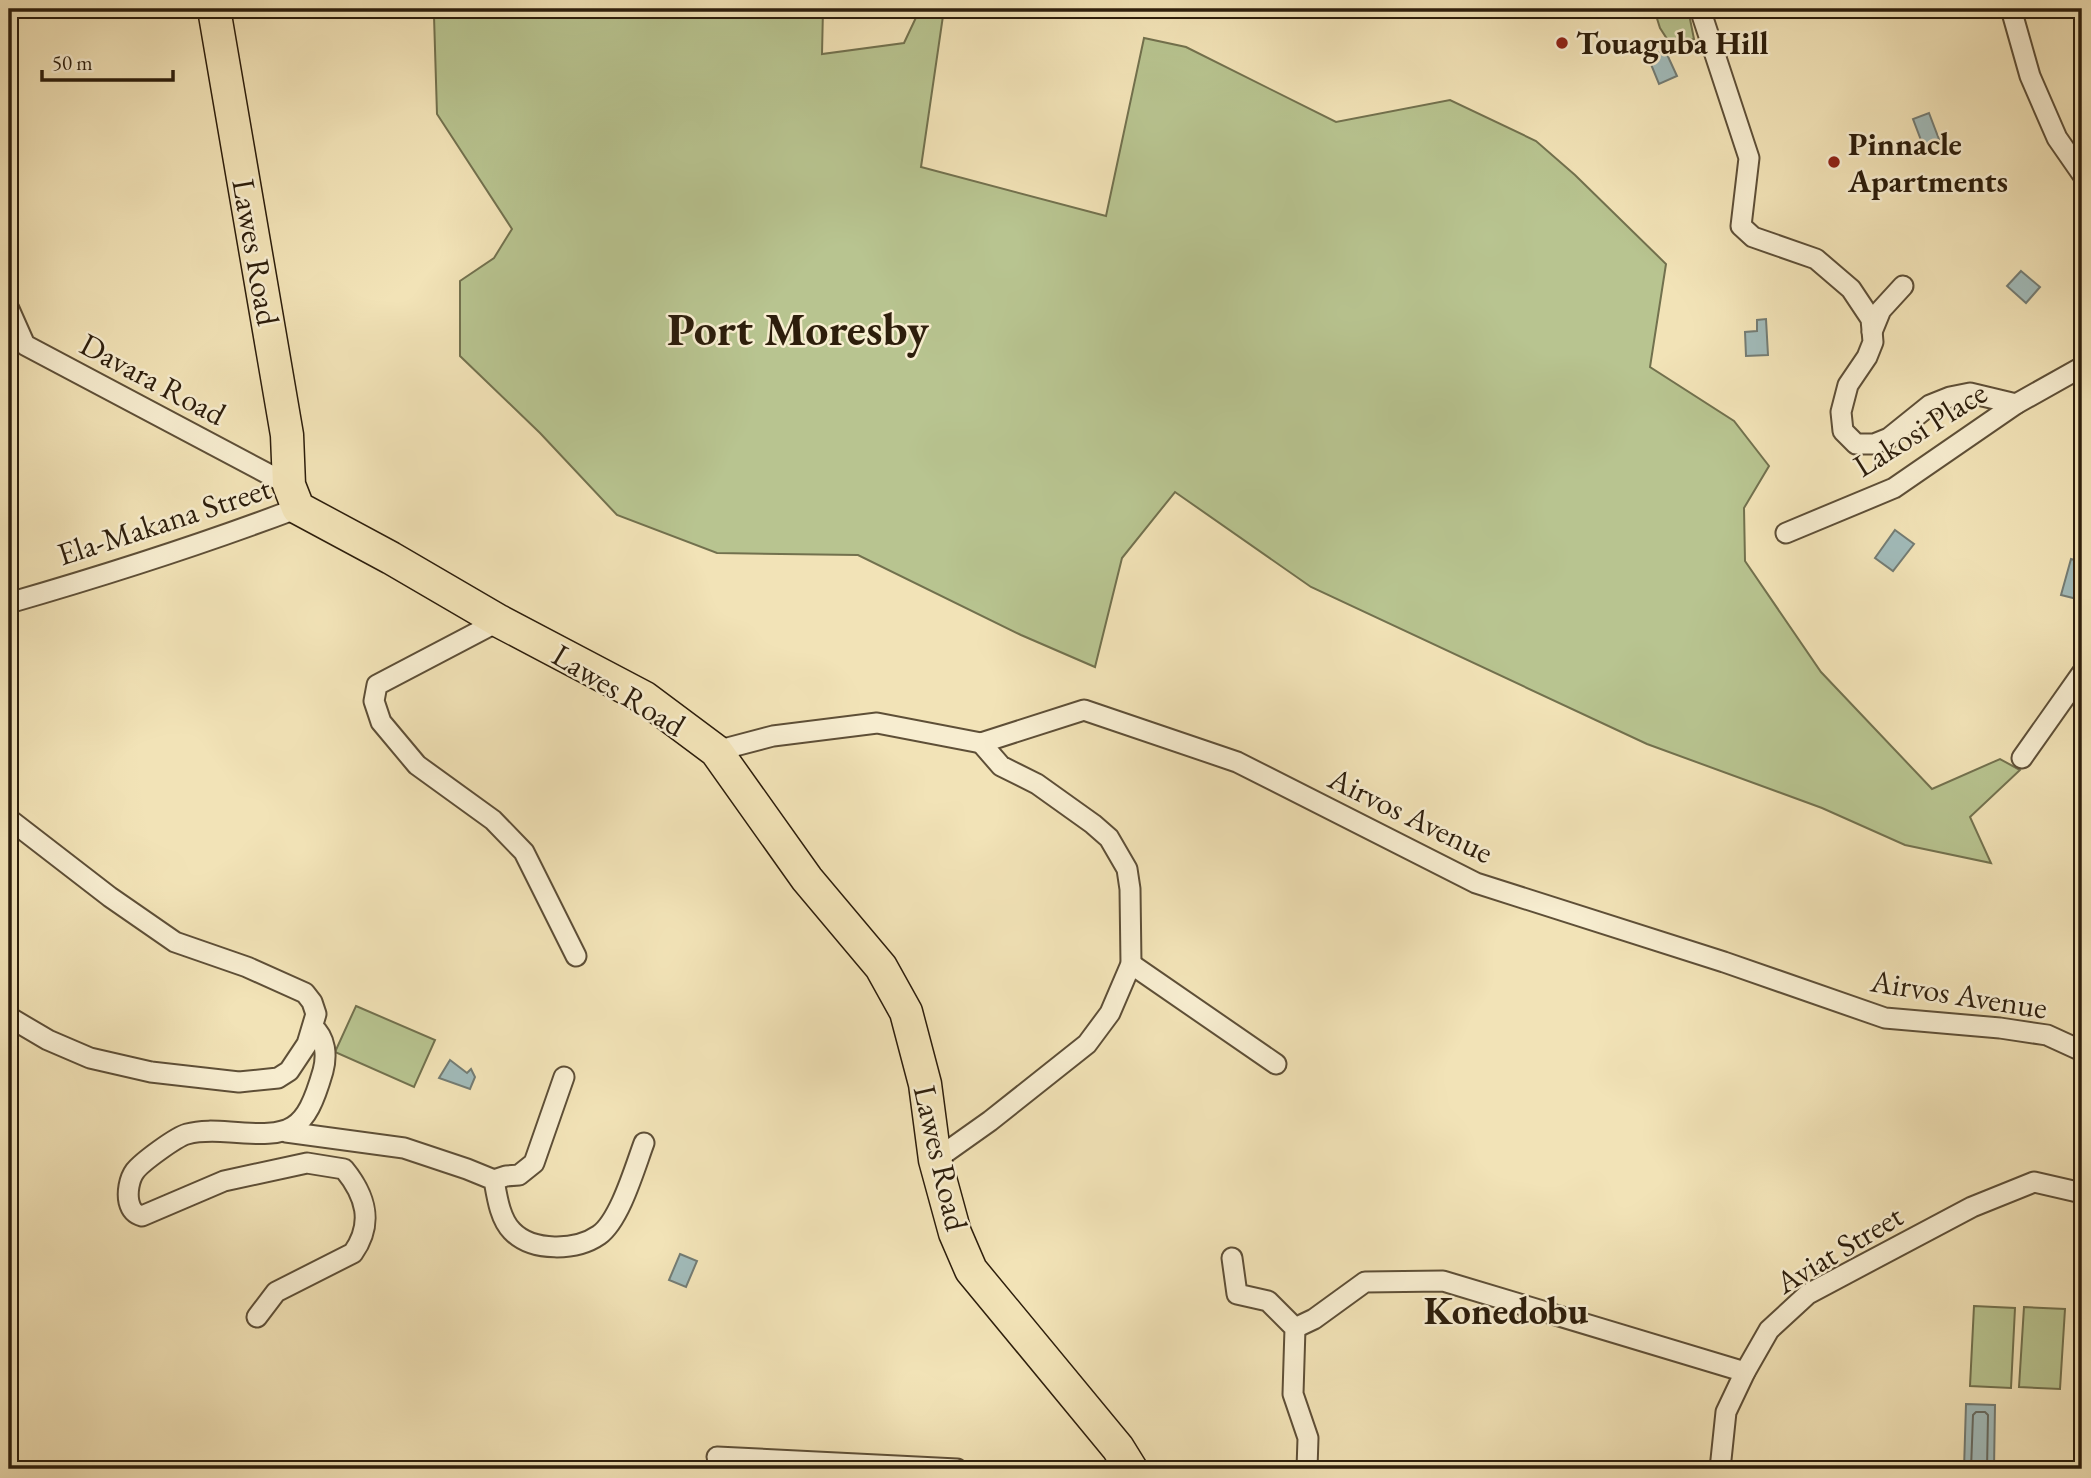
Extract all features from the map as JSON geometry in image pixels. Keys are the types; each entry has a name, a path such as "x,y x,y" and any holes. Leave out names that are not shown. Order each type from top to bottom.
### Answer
{"main road":[{"name":"Lawes Road","path":"214,9 287,435 293,496 391,558 499,621 645,698 716,751 807,879 881,967 906,1012 925,1084 935,1160 955,1233 971,1270 1118,1448 1132,1469"}],"street":[{"path":"1700,9 1749,158 1741,226 1753,237 1816,259 1851,289 1871,319 1873,342 1848,385 1841,412 1843,431 1856,444 1874,444 1889,438 1930,405 1970,393 2016,404"},
{"path":"2011,9 2029,76 2057,138 2082,174"},
{"path":"1872,332 1881,310 1903,286"},
{"name":"Davara Road","path":"9,309 17,341 293,496"},
{"name":"Lakosi Place","path":"1786,533 1894,488 2016,404 2082,367"},
{"name":"Ela-Makana Street","path":"9,603 247,527 293,496"},
{"path":"499,621 377,685 374,701 381,722 417,765 493,820 524,852 576,956"},
{"path":"2022,758 2082,673"},
{"name":"Airvos Avenue","path":"716,751 773,736 877,723 981,743 1084,710 1237,762 1476,883 1724,962 1885,1018 2047,1035 2082,1051"},
{"path":"935,1160 990,1121 1087,1044 1110,1013 1131,964 1130,889 1127,869 1109,838 1037,784 1001,766 981,743"},
{"path":"9,819 110,897 175,942 247,967 305,993 316,1014 299,1058 289,1071 278,1078 239,1082 151,1072 90,1058 48,1040 9,1017"},
{"path":"1131,964 1276,1064"},
{"path":"286,1132 303,1120 318,1090 326,1061 319,1032 313,1027"},
{"path":"257,1317 276,1292 353,1253 360,1242 366,1222 363,1201 355,1183 344,1169 307,1163 224,1181 142,1216 136,1215 131,1209 127,1194 134,1172 175,1139 214,1131 286,1132 404,1148 494,1180 519,1175 534,1163 564,1077"},
{"path":"494,1180 498,1205 510,1230 525,1241 561,1247 583,1242 600,1234 614,1216 644,1143"},
{"name":"Aviat Street","path":"1720,1469 1726,1412 1745,1372 1769,1330 1808,1294 1972,1207 2034,1182 2082,1193"},
{"path":"1232,1258 1237,1294 1268,1301 1296,1328 1293,1394 1308,1438 1307,1469"},
{"path":"1296,1328 1365,1282 1443,1281 1745,1372"},
{"path":"717,1457 957,1469"}],"green space":[{"path":"430,9 823,9 822,54 904,43 920,9 944,9 921,167 1106,216 1144,38 1186,47 1336,122 1450,100 1536,141 1575,175 1666,264 1650,367 1734,421 1769,466 1744,508 1745,561 1821,672 1932,789 2000,759 2020,770 1970,817 1991,863 1905,845 1822,808 1647,744 1311,587 1175,492 1122,558 1095,667 1021,635 858,555 717,553 617,515 540,433 460,356 460,281 494,258 512,229 437,114 434,16"},
{"path":"1654,9 1688,9 1694,39 1671,45 1660,28"},
{"path":"356,1006 435,1040 414,1087 335,1052"},
{"path":"1974,1306 2015,1308 2011,1388 1970,1386"},
{"path":"2024,1307 2065,1309 2060,1389 2019,1387"}],"water":[{"path":"1665,50 1677,76 1659,84 1648,57"},
{"path":"1929,113 1940,142 1924,148 1913,119"},
{"path":"2021,271 2040,287 2026,303 2007,286"},
{"path":"1766,319 1768,355 1746,356 1745,332 1757,331 1757,320"},
{"path":"1895,530 1914,544 1893,571 1875,558"},
{"path":"2071,559 2082,562 2082,579 2077,599 2061,595"},
{"path":"450,1060 467,1073 471,1069 475,1077 470,1089 439,1078"},
{"path":"680,1254 697,1261 686,1287 669,1280"},
{"path":"1966,1404 1995,1405 1994,1469 1964,1469"}],"place":[{"name":"Touaguba Hill","path":"1562,43"},
{"name":"Pinnacle Apartments","path":"1834,162"}],"district":[{"name":"Port Moresby","path":"798,329"},
{"name":"Konedobu","path":"1506,1310"}]}
